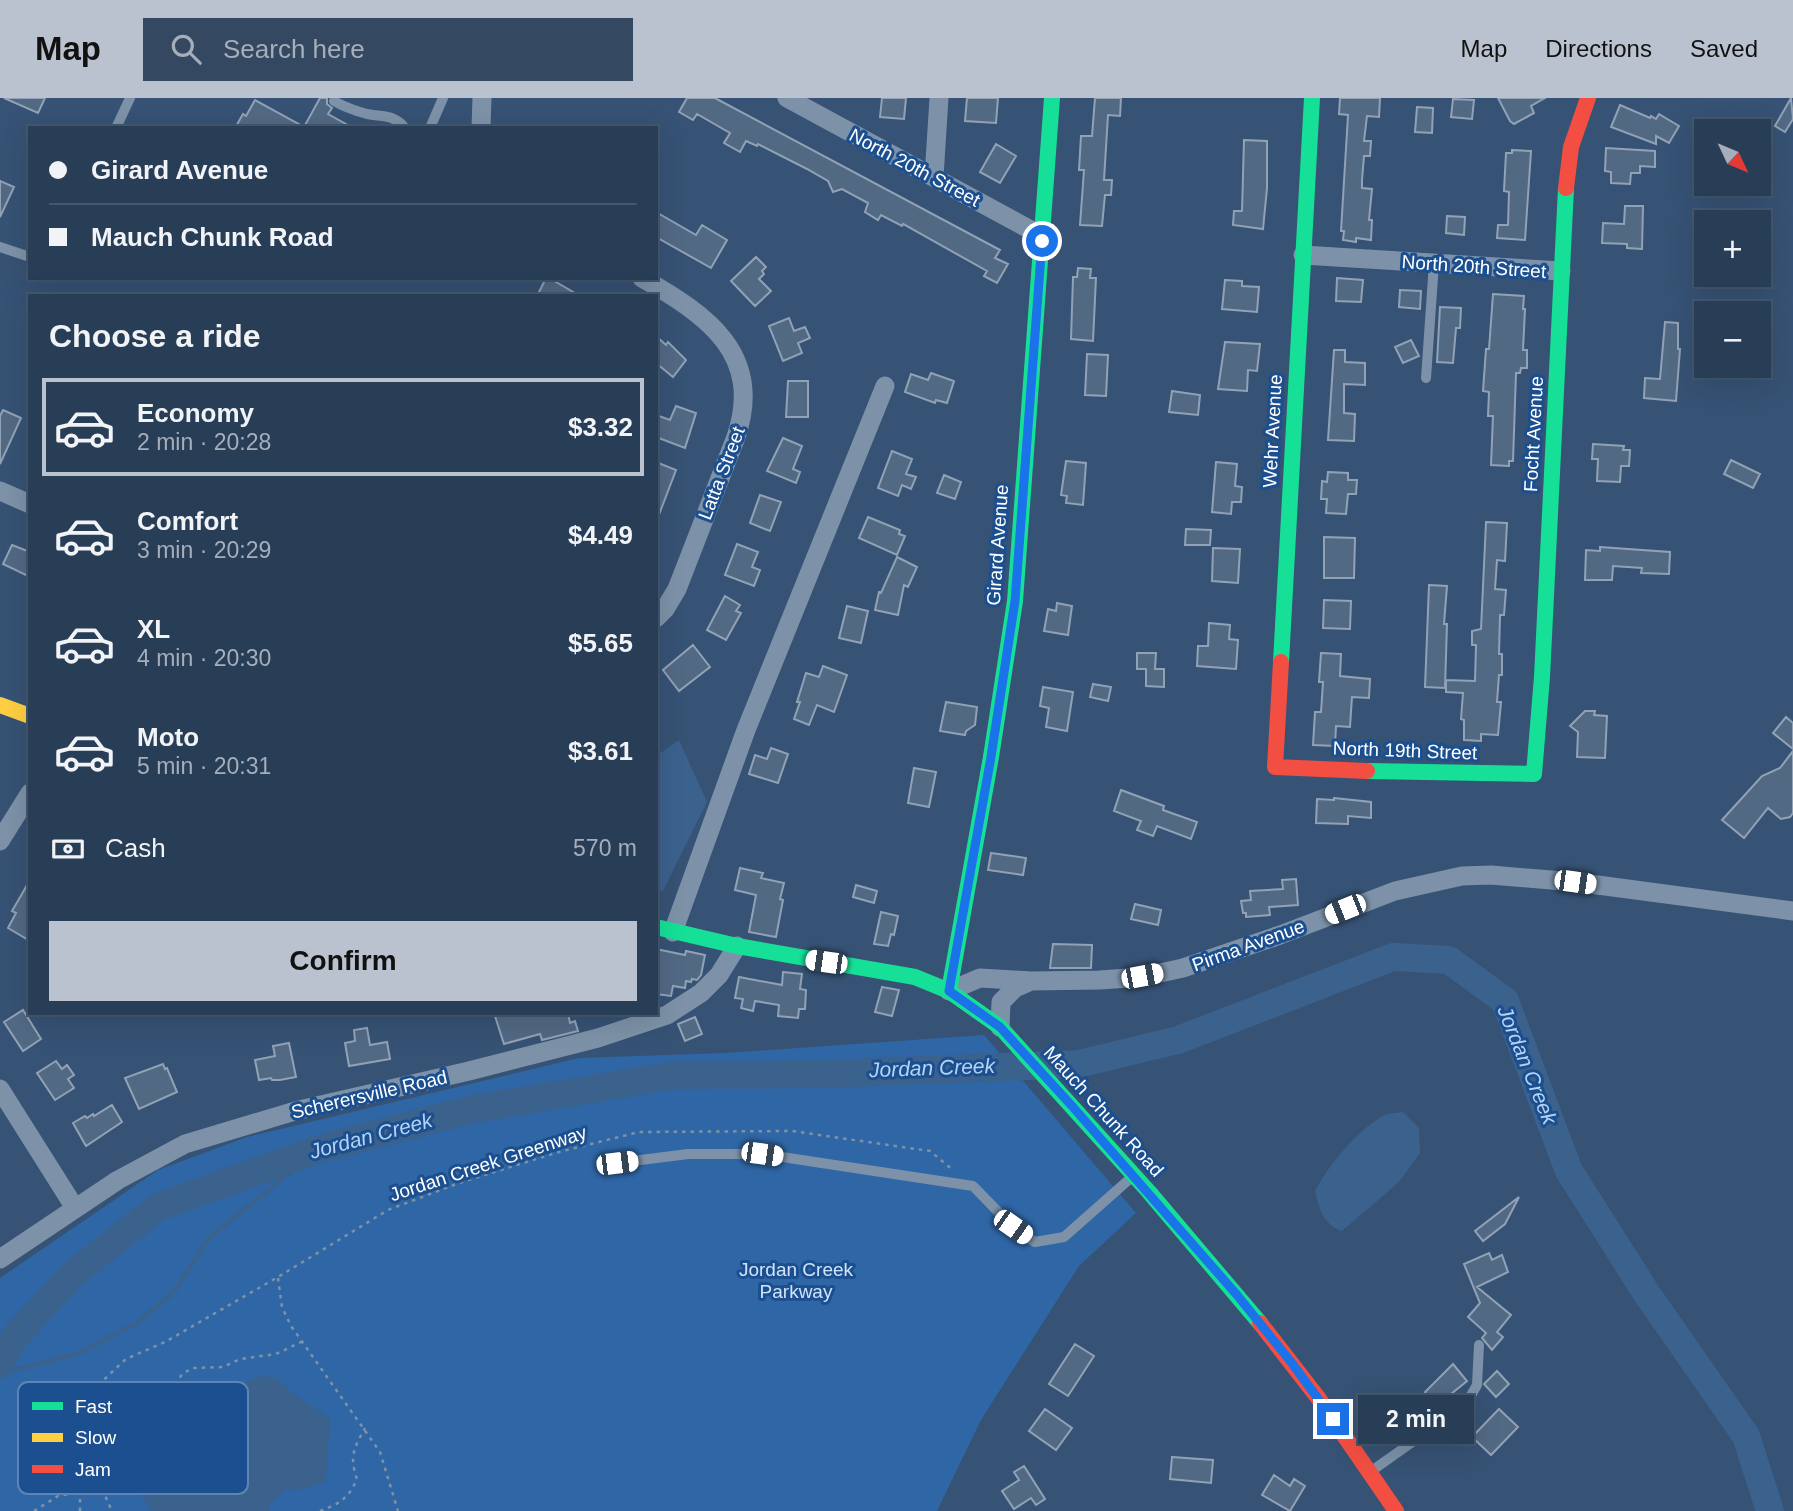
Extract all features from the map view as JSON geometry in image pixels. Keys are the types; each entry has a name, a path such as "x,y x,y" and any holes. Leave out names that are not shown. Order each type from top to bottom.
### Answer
{"street":[{"path":"481,126 482,98"},
{"name":"North 20th Street","path":"787,98 1042,236"},
{"path":"934,177 939,98"},
{"name":"Girard Avenue","path":"949,991 991,757 1015,601 1052,98"},
{"name":"Wehr Avenue","path":"1275,767 1312,98"},
{"name":"Focht Avenue","path":"1534,774 1542,677 1561,271 1569,158 1588,98"},
{"name":"North 20th Street","path":"1303,255 1561,271"},
{"name":"Latta Street","path":"645,280 698,313 713,326 735,356 744,395 743,415 736,437 677,589 658,616"},
{"path":"665,930 885,386"},
{"path":"0,491 28,503"},
{"path":"0,705 28,715"},
{"name":"North 19th Street","path":"1275,767 1406,773 1534,774"},
{"path":"0,841 28,796"},
{"name":"Pirma Avenue","path":"949,991 980,978 1031,981 1100,980 1183,968 1395,891 1462,876 1511,876 1575,882 1793,911"},
{"name":"Mauch Chunk Road","path":"665,930 737,946 927,980 949,991 1000,1027 1185,1234 1291,1362 1396,1511"},
{"name":"Scherersville Road","path":"0,1259 75,1208 185,1144 295,1111 598,1038 667,1014 701,993 719,975 737,946"},
{"path":"1000,1027 1001,1002 1015,988 1031,981"},
{"path":"0,1089 75,1208"}],"lane":[{"path":"117,126 130,98"},
{"path":"431,126 443,98"},
{"path":"334,101 370,115 386,115 402,126"},
{"path":"0,247 28,256"},
{"path":"1426,378 1434,263"},
{"path":"617,1163 688,1154 762,1154 972,1186 1013,1227 1035,1242 1064,1237 1133,1176"},
{"path":"1370,1472 1466,1404 1477,1385 1479,1345"},
{"path":"1406,1412 1425,1434"}],"path":[{"name":"Jordan Creek Greenway","path":"102,1382 126,1359 165,1342 388,1210 459,1183 559,1152 639,1132 792,1131 930,1151 972,1186"},
{"path":"278,1277 282,1307 302,1342 380,1452 398,1511"},
{"path":"178,1382 182,1374 192,1368 223,1367 240,1359 276,1354 302,1342"},
{"path":"320,1511 342,1502 353,1489 357,1479 351,1463 355,1446 365,1428"},
{"path":"34,1511 58,1496 67,1494"},
{"path":"104,1494 112,1511"}],"green space":[{"name":"Jordan Creek Parkway","path":"984,1035 1136,1213 1079,1266 981,1420 937,1511 0,1511 0,1278 158,1170 247,1137 579,1058 725,1053"}],"shaded area":[{"path":"679,740 707,802 663,891 658,890 658,755"},
{"path":"1403,1112 1419,1128 1420,1153 1399,1182 1342,1231 1330,1225 1318,1204 1315,1191 1321,1181 1335,1160 1362,1131 1383,1116"},
{"path":"261,1375 277,1379 330,1419 326,1482 297,1490 286,1490 270,1504 270,1511 152,1511 141,1494 248,1494 246,1382"}],"building":[{"path":"4,98 45,98 38,113"},
{"path":"320,98 327,98 327,104 332,108 328,114 349,126 305,126"},
{"path":"687,98 715,98 1000,250 995,258 1008,264 997,283 984,276 987,271 903,224 902,226 881,215 878,220 865,212 868,203 842,189 833,192 828,181 758,144 757,146 746,141 740,152 724,143 730,133 697,114 693,120 679,112"},
{"path":"882,98 906,98 904,119 880,117"},
{"path":"967,98 998,98 996,123 965,121"},
{"path":"1095,98 1121,98 1120,116 1108,115 1104,180 1112,180 1111,195 1105,195 1102,226 1080,225 1084,170 1079,170 1081,136 1092,136"},
{"path":"1340,98 1380,98 1379,117 1367,116 1364,141 1371,141 1370,156 1364,156 1362,188 1372,189 1369,220 1372,220 1371,240 1343,240 1344,231 1341,231 1348,115 1339,114"},
{"path":"1498,98 1545,98 1531,106 1534,113 1514,124"},
{"path":"1791,98 1793,119 1785,132 1775,126"},
{"path":"1453,99 1474,100 1472,119 1451,117"},
{"path":"255,100 302,126 236,126 243,114 246,116"},
{"path":"1620,105 1650,118 1651,116 1656,119 1659,114 1679,126 1669,143 1656,136 1656,144 1611,127"},
{"path":"1417,107 1433,108 1432,133 1415,132"},
{"path":"1244,140 1267,141 1267,188 1263,229 1233,225 1234,211 1242,211"},
{"path":"996,144 1016,156 1000,183 980,172"},
{"path":"1606,148 1655,151 1655,167 1640,166 1640,173 1631,173 1630,184 1611,183 1611,172 1605,171"},
{"path":"1512,150 1531,151 1525,240 1497,238 1498,225 1508,225 1509,192 1504,191 1506,153 1512,153"},
{"path":"0,181 14,187 0,217"},
{"path":"1625,206 1643,206 1642,249 1627,248 1627,244 1602,243 1603,223 1624,224"},
{"path":"658,213 696,235 702,225 727,240 711,268 658,238"},
{"path":"1447,216 1465,217 1464,235 1446,233"},
{"path":"756,257 766,267 759,279 771,291 755,306 731,281"},
{"path":"1078,268 1091,269 1090,278 1096,278 1093,341 1071,339 1073,277 1077,277"},
{"path":"1337,278 1363,280 1361,302 1336,301"},
{"path":"545,280 552,280 577,294 538,294"},
{"path":"1225,280 1242,281 1242,286 1259,287 1257,312 1222,309"},
{"path":"1400,290 1421,291 1420,309 1399,307"},
{"path":"1493,294 1524,296 1523,350 1527,350 1527,368 1521,368 1520,373 1516,373 1513,461 1509,461 1509,466 1491,465 1493,416 1488,416 1489,392 1483,391"},
{"path":"1440,307 1461,308 1453,363 1437,362"},
{"path":"789,318 794,331 805,327 810,338 798,343 802,353 783,361 769,326"},
{"path":"1665,322 1678,323 1680,349 1676,401 1644,398 1645,378 1660,379"},
{"path":"658,338 666,345 668,342 686,360 673,377 658,365"},
{"path":"1411,340 1419,356 1403,363 1395,347"},
{"path":"1225,342 1260,344 1257,371 1248,370 1247,391 1218,389"},
{"path":"1334,350 1345,350 1345,362 1365,363 1365,385 1344,384 1344,413 1355,414 1354,441 1328,440"},
{"path":"1087,354 1108,355 1106,396 1085,395"},
{"path":"931,373 954,381 947,403 936,400 935,403 905,392 911,374 928,380"},
{"path":"788,381 808,381 808,417 786,417"},
{"path":"1172,391 1200,395 1198,415 1169,412"},
{"path":"676,406 696,413 685,448 658,438 658,416 670,420"},
{"path":"3,410 21,418 0,464 0,416"},
{"path":"783,438 802,446 793,469 800,472 796,483 767,471"},
{"path":"1593,444 1624,446 1623,450 1630,450 1629,466 1621,466 1620,482 1597,481 1598,459 1592,459"},
{"path":"892,451 912,459 906,474 916,477 911,489 902,485 898,496 878,488"},
{"path":"1731,460 1760,474 1753,488 1724,474"},
{"path":"1066,461 1086,463 1083,505 1066,503 1067,496 1061,495"},
{"path":"1216,462 1237,464 1235,486 1242,487 1241,502 1232,502 1231,514 1212,512"},
{"path":"658,463 676,470 658,517"},
{"path":"1328,472 1348,473 1348,480 1357,480 1356,494 1348,494 1346,514 1326,513 1327,499 1321,499 1322,481 1327,482"},
{"path":"944,475 961,482 955,499 937,493"},
{"path":"760,495 781,502 770,531 750,523"},
{"path":"868,517 900,530 899,534 905,536 897,555 859,538"},
{"path":"1486,522 1507,523 1505,561 1497,560 1495,589 1506,590 1504,615 1500,615 1499,654 1502,654 1502,675 1499,675 1497,702 1501,702 1498,735 1481,734 1481,741 1464,740 1464,720 1461,719 1463,693 1446,692 1446,680 1475,681 1476,645 1472,645 1472,631 1481,629"},
{"path":"1186,529 1211,530 1210,545 1185,545"},
{"path":"1324,537 1355,538 1354,578 1324,578"},
{"path":"737,544 758,552 752,567 760,570 754,586 725,575"},
{"path":"12,545 28,551 28,576 3,564"},
{"path":"1600,547 1670,552 1669,574 1641,573 1642,568 1613,566 1612,580 1585,580 1586,550 1600,551"},
{"path":"1213,548 1240,549 1238,583 1212,581"},
{"path":"897,557 917,567 908,587 904,585 898,615 875,610 879,592 881,593"},
{"path":"1429,585 1447,586 1444,624 1447,624 1445,688 1425,687"},
{"path":"725,596 740,605 736,611 741,613 726,640 707,630"},
{"path":"1324,600 1351,601 1350,629 1323,628"},
{"path":"1057,603 1072,606 1068,635 1044,631 1048,609 1056,611"},
{"path":"847,606 868,611 861,643 839,638"},
{"path":"1209,623 1230,625 1229,639 1238,640 1236,669 1197,666 1198,646 1208,646"},
{"path":"693,645 710,667 679,691 663,670"},
{"path":"1137,653 1156,653 1155,669 1164,669 1164,687 1146,686 1146,669 1137,669"},
{"path":"1321,653 1341,654 1340,676 1370,679 1369,698 1352,697 1350,727 1336,726 1335,746 1313,745 1315,712 1321,712"},
{"path":"823,666 847,675 834,712 817,705 809,725 794,719 800,702 797,702 806,673 819,677"},
{"path":"1093,684 1111,687 1108,701 1090,697"},
{"path":"1043,687 1073,692 1067,731 1046,727 1049,708 1040,706"},
{"path":"946,702 977,707 975,725 966,731 965,735 940,731"},
{"path":"1585,711 1595,711 1594,715 1607,716 1605,758 1577,757 1578,732 1570,726"},
{"path":"1786,717 1793,723 1793,749 1773,733"},
{"path":"771,748 788,754 778,783 749,774 755,755 767,759"},
{"path":"1793,751 1793,813 1790,817 1781,819 1768,808 1744,838 1722,820 1762,776 1780,768"},
{"path":"914,768 936,772 929,807 908,803"},
{"path":"1121,790 1164,806 1163,810 1197,822 1191,839 1157,826 1153,836 1137,830 1141,821 1114,811"},
{"path":"1317,799 1371,802 1371,818 1348,816 1348,824 1316,823"},
{"path":"991,853 1026,858 1023,875 988,870"},
{"path":"740,868 763,873 761,878 784,883 776,937 749,932 756,895 735,890"},
{"path":"1296,879 1298,905 1269,907 1270,915 1246,917 1246,913 1243,913 1241,901 1251,900 1250,891 1283,889 1282,880"},
{"path":"28,883 28,940 8,928 16,913 12,911"},
{"path":"856,885 877,891 874,903 853,897"},
{"path":"1135,904 1161,910 1158,925 1131,919"},
{"path":"881,912 898,916 894,935 891,934 888,946 874,944"},
{"path":"1053,944 1092,945 1091,968 1050,968"},
{"path":"658,949 685,955 686,951 705,955 701,975 697,980 686,981 685,988 673,986 671,996 658,994"},
{"path":"783,972 802,974 800,989 806,990 805,1009 799,1009 798,1018 778,1016 779,1005 755,1001 753,1011 741,1008 743,999 735,998 739,977 782,985"},
{"path":"882,987 899,990 892,1016 875,1012"},
{"path":"23,1010 41,1039 23,1051 4,1022"},
{"path":"495,1015 568,1015 570,1023 575,1021 578,1031 542,1040 540,1034 504,1044"},
{"path":"695,1017 702,1034 685,1041 678,1024"},
{"path":"367,1028 370,1045 387,1042 390,1059 349,1066 345,1043 355,1041 354,1030"},
{"path":"289,1043 296,1077 259,1080 255,1060 275,1056 273,1046"},
{"path":"56,1061 62,1069 67,1065 74,1075 68,1079 74,1088 55,1100 37,1073"},
{"path":"163,1064 177,1092 139,1109 125,1078"},
{"path":"112,1105 122,1122 86,1146 73,1123 85,1116 94,1116"},
{"path":"1519,1197 1505,1224 1483,1241 1475,1231"},
{"path":"1489,1253 1492,1260 1502,1255 1508,1272 1477,1287 1511,1315 1497,1332 1503,1337 1492,1350 1482,1338 1486,1333 1468,1317 1480,1303 1464,1264"},
{"path":"1075,1344 1094,1356 1068,1396 1049,1384"},
{"path":"1453,1364 1467,1381 1436,1406 1425,1392"},
{"path":"1497,1371 1509,1384 1496,1397 1484,1384"},
{"path":"1371,1401 1400,1434 1388,1444 1359,1411"},
{"path":"1045,1409 1072,1428 1056,1450 1029,1431"},
{"path":"1499,1409 1518,1427 1491,1455 1472,1437"},
{"path":"1172,1457 1213,1460 1211,1483 1170,1479"},
{"path":"1024,1466 1045,1499 1036,1505 1031,1498 1014,1509 1002,1491 1019,1480 1014,1472"},
{"path":"1274,1475 1290,1486 1294,1479 1305,1486 1290,1511 1262,1495"}],"waterway":[{"name":"Jordan Creek","path":"0,1364 14,1338 72,1275 158,1207 319,1149 473,1109 675,1075 823,1074 1078,1064 1178,1040 1393,957 1449,960 1505,1001 1569,1171 1647,1294 1746,1436 1770,1511"},
{"path":"0,1374 79,1353 138,1322 174,1292 208,1239 319,1149"}],"traffic: fast":[{"path":"949,991 991,757 1015,601 1052,98"},
{"path":"1281,662 1312,98"},
{"path":"1367,771 1534,774 1542,677 1566,188"},
{"path":"658,927 737,946 915,977 949,991 1000,1027 1149,1192 1260,1323"}],"traffic: slow":[{"path":"0,705 28,715"}],"traffic: jam":[{"path":"1566,188 1571,147 1588,98"},
{"path":"1281,662 1275,767 1367,771"},
{"path":"1260,1323 1319,1399 1396,1511"}],"route":[{"path":"1042,241 1015,601 991,757 949,991 977,1008 1000,1027 1072,1106 1237,1295 1333,1419"}]}
